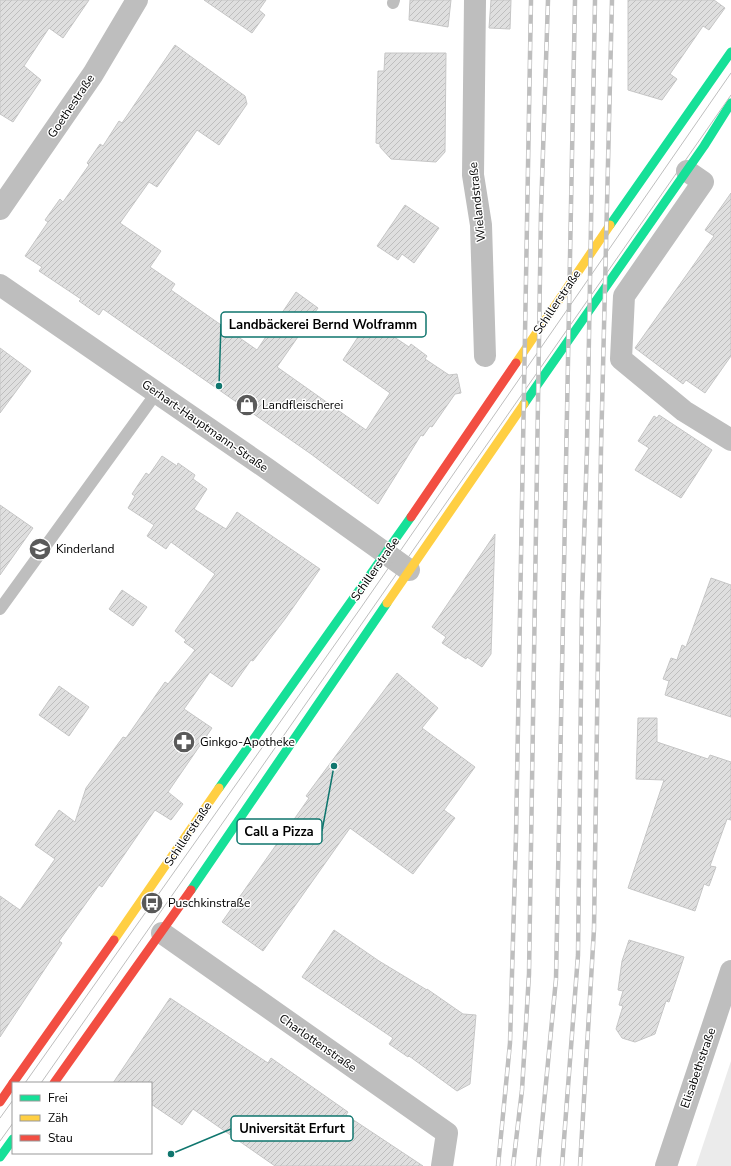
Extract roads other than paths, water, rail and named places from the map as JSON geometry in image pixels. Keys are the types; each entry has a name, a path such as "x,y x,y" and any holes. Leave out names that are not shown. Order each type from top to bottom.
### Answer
{"main road":[{"name":"Schillerstraße","path":"14,1082 247,747 386,554 642,178 731,52"},
{"path":"55,1082 162,933 276,768 409,570 687,171 731,102"},
{"name":"Schillerstraße","path":"0,1102 12,1084"},
{"path":"0,1157 12,1140"}],"street":[{"name":"Goethestraße","path":"0,209 93,74 137,0"},
{"name":"Wielandstraße","path":"475,0 472,176 482,225 486,356"},
{"path":"687,171 704,182 623,298 621,359 684,411 731,440"},
{"name":"Gerhart-Hauptmann-Straße","path":"0,285 157,392 409,570"},
{"name":"Charlottenstraße","path":"162,933 447,1133 442,1166"},
{"name":"Elisabethstraße","path":"666,1166 731,971"}],"lane":[{"path":"0,609 157,392"}],"tram line":[{"path":"26,1082 360,609 731,73"},
{"path":"42,1082 731,95"},
{"path":"0,1118 12,1101"},
{"path":"0,1141 12,1124"}],"railway":[{"path":"498,1166 510,1043 516,836 531,0"},
{"path":"513,1166 522,1090 529,974 541,212 548,0"},
{"path":"538,1166 556,979 575,0"},
{"path":"562,1166 578,955 582,600 587,449 595,0"},
{"path":"580,1166 594,929 601,450 612,0"}],"place":[{"name":"Landbäckerei Bernd Wolframm","path":"219,386"},
{"name":"Landfleischerei","path":"247,405"},
{"name":"Kinderland","path":"40,549"},
{"name":"Ginkgo-Apotheke","path":"184,742"},
{"name":"Call a Pizza","path":"334,766"},
{"name":"Puschkinstraße","path":"152,903"},
{"name":"Universität Erfurt","path":"171,1154"}]}
